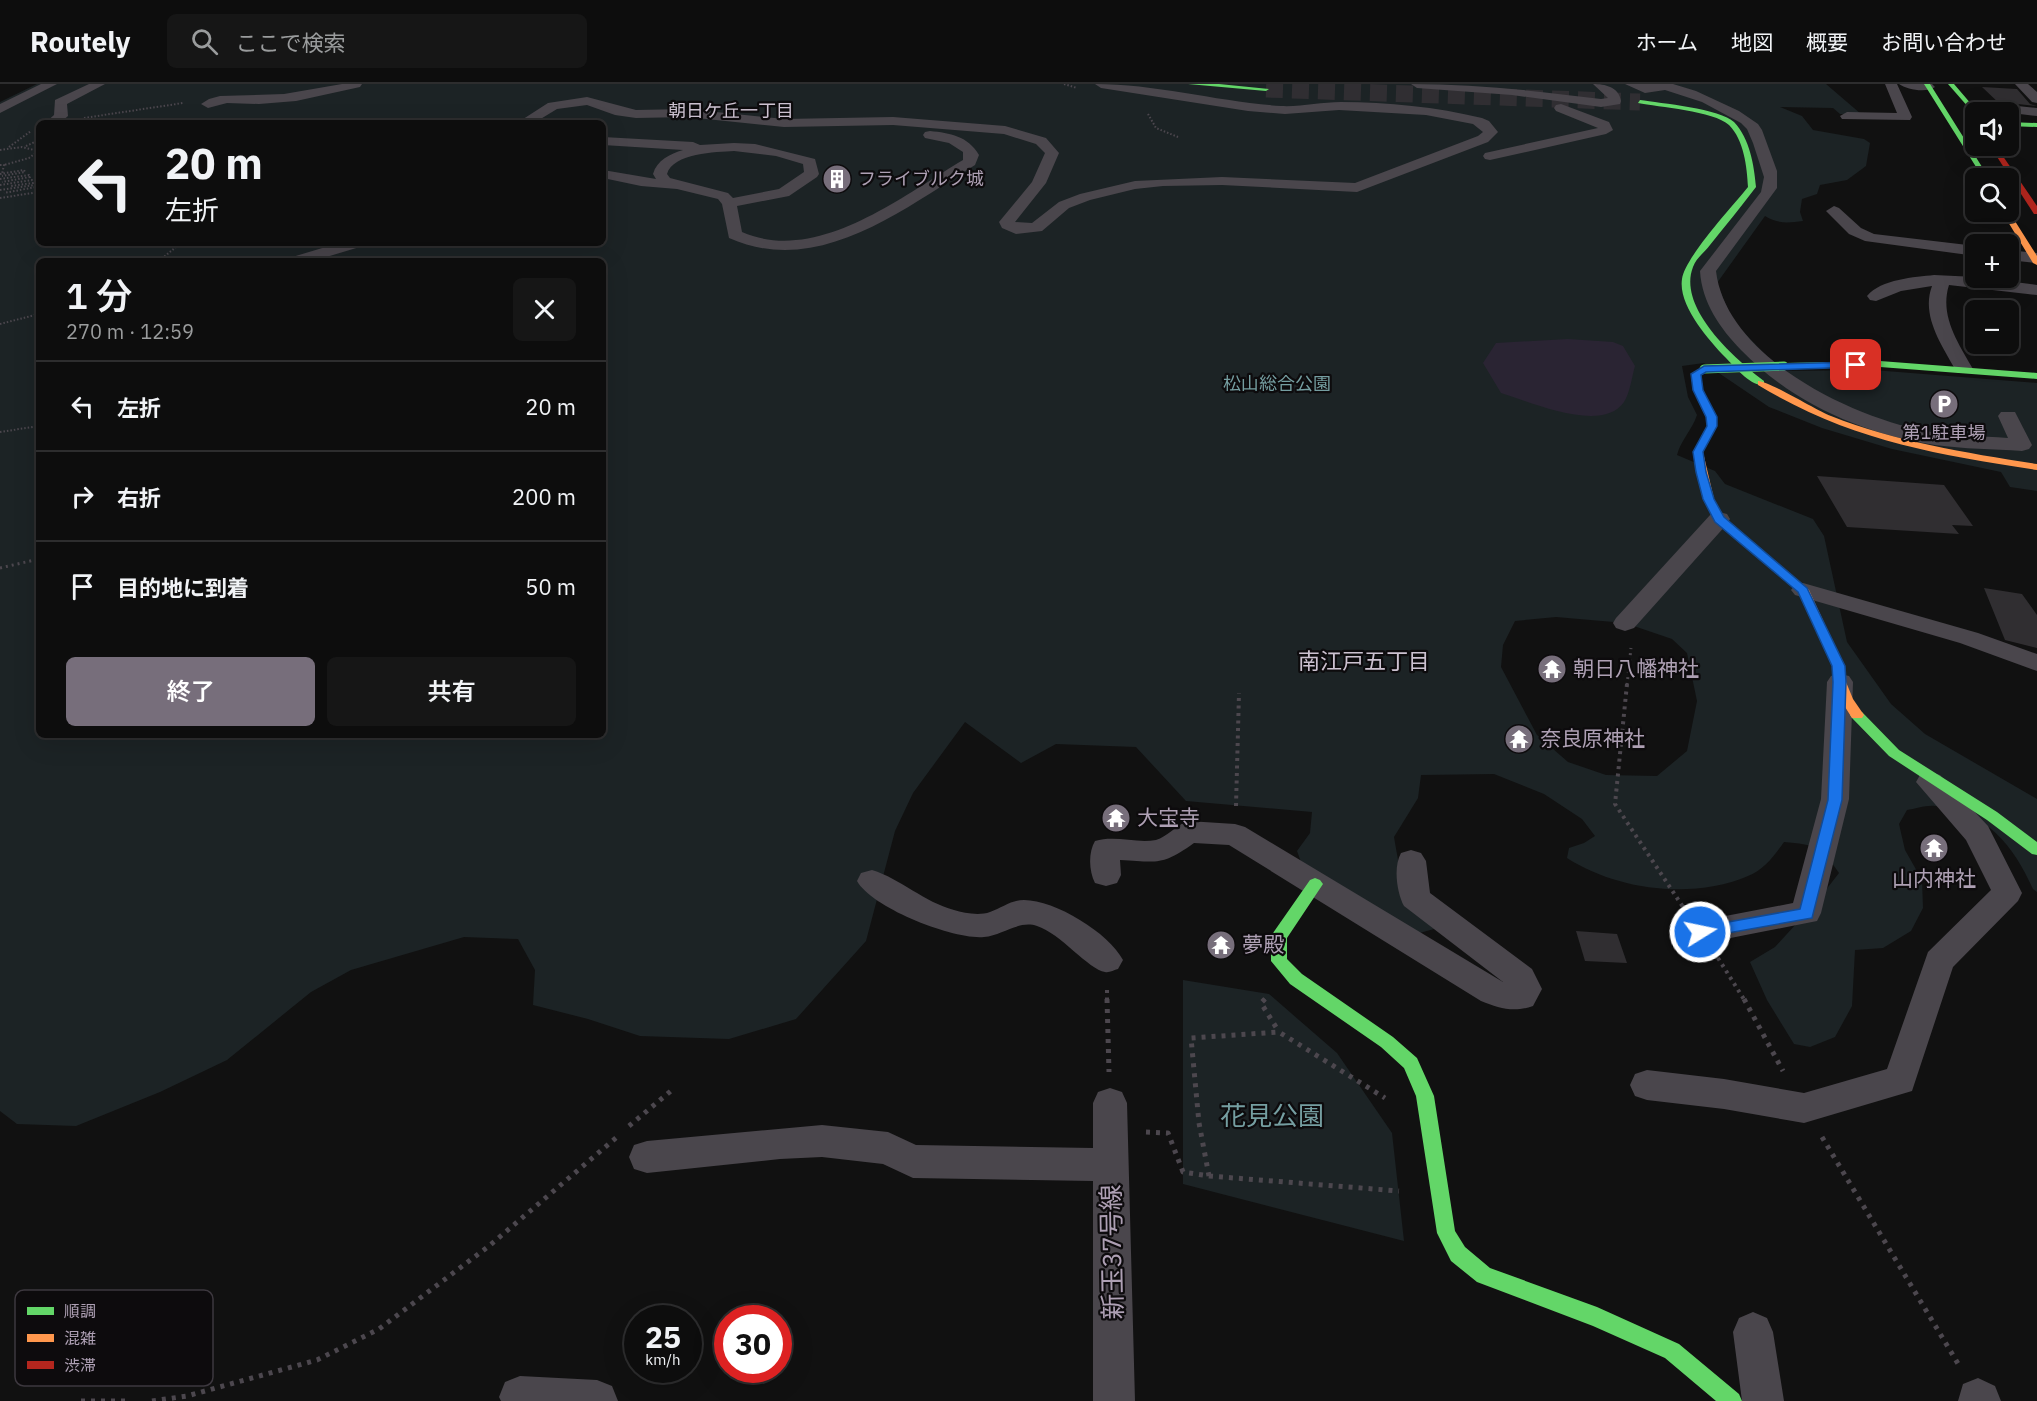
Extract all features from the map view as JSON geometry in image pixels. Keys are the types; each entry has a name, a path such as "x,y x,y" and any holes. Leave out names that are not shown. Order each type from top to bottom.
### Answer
{"street":[{"path":"0,110 51,84"},
{"path":"56,120 61,116 60,103 99,84"},
{"path":"208,104 216,99 256,100 304,96 356,84"},
{"path":"529,120 553,106 582,101 596,102 614,110 636,114 687,113 784,123 893,121 1005,130 1034,137 1047,145 1052,153 1039,183 1007,222 1011,227 1022,229 1038,227 1064,205 1101,192 1135,186 1212,181 1357,188 1483,139 1491,132 1489,128 1466,118 1426,111 1368,106 1285,110 1248,107 1101,84"},
{"path":"1191,84 1266,89"},
{"path":"1417,84 1512,91 1601,103 1615,101 1615,97 1599,84"},
{"path":"1631,84 1647,89 1654,89 1658,84 1672,86 1704,98 1742,118 1753,127 1772,177 1768,193 1708,272 1708,284 1713,302 1724,319 1759,359 1780,377 1838,409 1859,406 1901,419 2012,425"},
{"path":"1847,116 1905,117 1892,84"},
{"path":"1905,84 1928,86 1980,168"},
{"path":"1951,84 1966,102"},
{"path":"2021,84 2037,99"},
{"path":"1490,156 1606,130 1604,125 1512,91"},
{"path":"1640,102 1687,108 1706,113 1730,122 1738,130 1754,174 1752,187 1688,267 1684,282 1688,299 1698,318 1732,358 1753,378 1808,410 1895,443 1944,454 2037,467"},
{"path":"2019,118 2037,112"},
{"path":"1949,118 1965,120"},
{"path":"606,175 641,182 674,185 723,196 729,203 735,235 741,238 772,245 811,243 845,234 863,226 970,162 972,155 962,143 945,137 892,130 893,121"},
{"path":"2019,122 2037,125"},
{"path":"606,141 660,146 760,148 810,162 812,174 784,193 729,203"},
{"path":"674,185 665,181 660,174 666,163 694,151 733,147"},
{"path":"2000,156 2037,213"},
{"path":"1428,160 1444,162"},
{"path":"1834,211 1854,231 1871,238 1965,250"},
{"path":"2012,222 2036,259"},
{"path":"305,258 347,246"},
{"path":"2019,257 2036,259"},
{"path":"1942,280 1935,299 1938,316 1964,369"},
{"path":"1876,296 1903,283 1942,280 2037,290"},
{"path":"1700,932 1806,914 1835,800 1840,682 1838,666 1803,591 1719,519 1709,499 1698,452 1712,426 1712,417 1698,390 1696,374 1704,369 1880,364 2037,376"},
{"path":"1628,631 1719,519"},
{"path":"1803,591 1969,638 2037,663"},
{"path":"1840,682 1847,699 1874,735 1919,771 1992,816 2037,850"},
{"path":"1647,1085 1724,1094 1804,1108 1900,1080 1939,961 2007,893 1978,834 1919,771"},
{"path":"1106,875 1105,849 1162,851 1188,832 1235,835 1492,992 1508,997 1521,997 1526,989 1521,978 1415,898 1411,861"},
{"path":"872,881 932,914 968,925 995,923 1013,914 1033,913 1073,931 1107,960"},
{"path":"1315,884 1279,937 1279,961 1296,979 1387,1042 1411,1063 1425,1096 1446,1233 1458,1254 1484,1275 1597,1317 1672,1351 1732,1401"},
{"path":"647,1157 780,1143 822,1141 888,1148 914,1161 1110,1132"},
{"name":"新玉37号線","path":"1110,1132 1114,1401"},
{"path":"1754,1332 1763,1401"},
{"path":"520,1397 597,1401"}],"path":[{"path":"81,119 147,109"},
{"path":"0,151 14,145 24,134 32,130"},
{"path":"0,151 24,147 36,141"},
{"path":"24,147 36,150"},
{"path":"36,153 33,157 2,165 1,183 2,197 36,192"},
{"path":"24,170 25,172 1,183 24,170"},
{"path":"29,175 30,177 1,183 29,175"},
{"path":"1,183 35,185 36,187 1,183"},
{"path":"163,258 176,246"},
{"path":"0,324 36,315"},
{"path":"0,432 36,426"},
{"path":"0,568 36,560"},
{"path":"1616,804 1628,631"},
{"path":"1235,835 1239,693"},
{"path":"1209,1176 1199,1124 1191,1038 1279,1032 1392,1102"},
{"path":"152,1401 187,1396 317,1360 379,1329 489,1246 672,1090"},
{"path":"1110,1132 1168,1133 1183,1172 1387,1190"},
{"path":"81,1401 128,1401"}],"green space":[{"name":"松山総合公園","path":"37,84 1826,84 1861,114 1840,114 1833,108 1780,107 1802,116 1813,130 1864,139 1870,143 1866,166 1847,180 1820,185 1817,194 1802,199 1800,212 1803,221 1783,222 1765,216 1717,283 1732,320 1781,371 1873,370 2037,383 2037,491 2010,487 2001,472 1892,449 1822,428 1769,407 1704,363 1682,366 1688,397 1697,415 1677,455 1715,471 1725,484 1813,519 1824,536 1847,642 1891,704 1925,734 2037,799 2037,892 2033,889 2017,858 1996,833 1984,823 1953,809 1935,806 1907,810 1899,824 1905,850 1922,880 1923,908 1911,931 1883,948 1855,950 1852,1006 1835,1037 1810,1047 1794,1044 1767,1000 1750,962 1775,947 1839,873 1828,858 1811,846 1784,842 1759,870 1748,876 1703,888 1655,888 1631,884 1609,878 1567,858 1569,848 1595,836 1582,819 1544,794 1494,774 1421,775 1418,798 1394,837 1405,900 1434,929 1416,934 1301,862 1297,851 1310,833 1312,812 1186,801 1136,747 1056,744 1021,763 965,722 913,793 895,831 866,941 796,1019 729,1039 640,1036 588,1019 533,1005 535,970 518,939 464,937 351,970 311,992 227,1060 160,1092 76,1126 17,1124 0,1111 0,102","holes":["1556,617 1625,623 1672,639 1687,653 1697,701 1687,751 1657,776 1606,775 1568,762 1537,735 1501,667 1503,645 1515,621"]},
{"name":"花見公園","path":"1183,980 1269,994 1337,1053 1392,1133 1404,1241 1183,1184"}],"shaded area":[{"path":"1568,339 1613,342 1623,346 1635,366 1626,398 1614,411 1583,416 1547,408 1501,393 1483,363 1496,343"}],"building":[{"path":"1982,87 2017,89 2030,104 2037,106 2019,104 2019,102 1998,102"},
{"path":"1817,476 1944,485 1973,526 1952,525 1959,534 1847,527"},
{"path":"1984,588 2022,594 2037,615 2037,648 2005,640"},
{"path":"1576,931 1617,934 1627,963 1585,961"}],"tunnel":[{"path":"1266,89 1640,102"}],"traffic: fast":[{"path":"1191,84 1266,89"},
{"path":"1927,84 1980,168"},
{"path":"1951,84 1966,102"},
{"path":"1640,102 1692,109 1730,122 1741,137 1751,169 1752,187 1691,263 1685,281 1688,297 1707,331 1721,348 1761,383"},
{"path":"2019,124 2037,125"},
{"path":"1784,366 1880,364 2037,376"},
{"path":"1704,369 1784,366"},
{"path":"1857,715 1894,753 1992,816 2037,850"},
{"path":"1315,884 1279,937 1279,961 1296,979 1387,1042 1411,1063 1425,1096 1446,1233 1458,1254 1484,1275 1597,1317 1672,1351 1732,1401"}],"traffic: slow":[{"path":"2012,222 2037,263"},
{"path":"1704,369 1696,374 1698,390 1711,417 1712,426 1698,452 1709,499 1719,519 1803,590 1838,666 1840,682 1847,699 1857,715"},
{"path":"1761,383 1826,418 1859,430 1929,449 2037,467"}],"traffic: jam":[{"path":"2000,156 2037,212"}],"place":[{"name":"フライブルク城","path":"837,179"},
{"name":"第1駐車場","path":"1944,404"},
{"name":"朝日八幡神社","path":"1552,669"},
{"name":"奈良原神社","path":"1519,739"},
{"name":"大宝寺","path":"1116,818"},
{"name":"山内神社","path":"1934,848"},
{"name":"夢殿","path":"1221,945"}],"district":[{"name":"朝日ケ丘一丁目","path":"731,111"},
{"name":"南江戸五丁目","path":"1364,661"}],"route":[{"path":"1700,932 1806,914 1835,800 1840,682 1838,666 1803,591 1719,519 1709,499 1698,452 1712,426 1712,417 1698,390 1696,374 1704,369 1856,365"}]}
